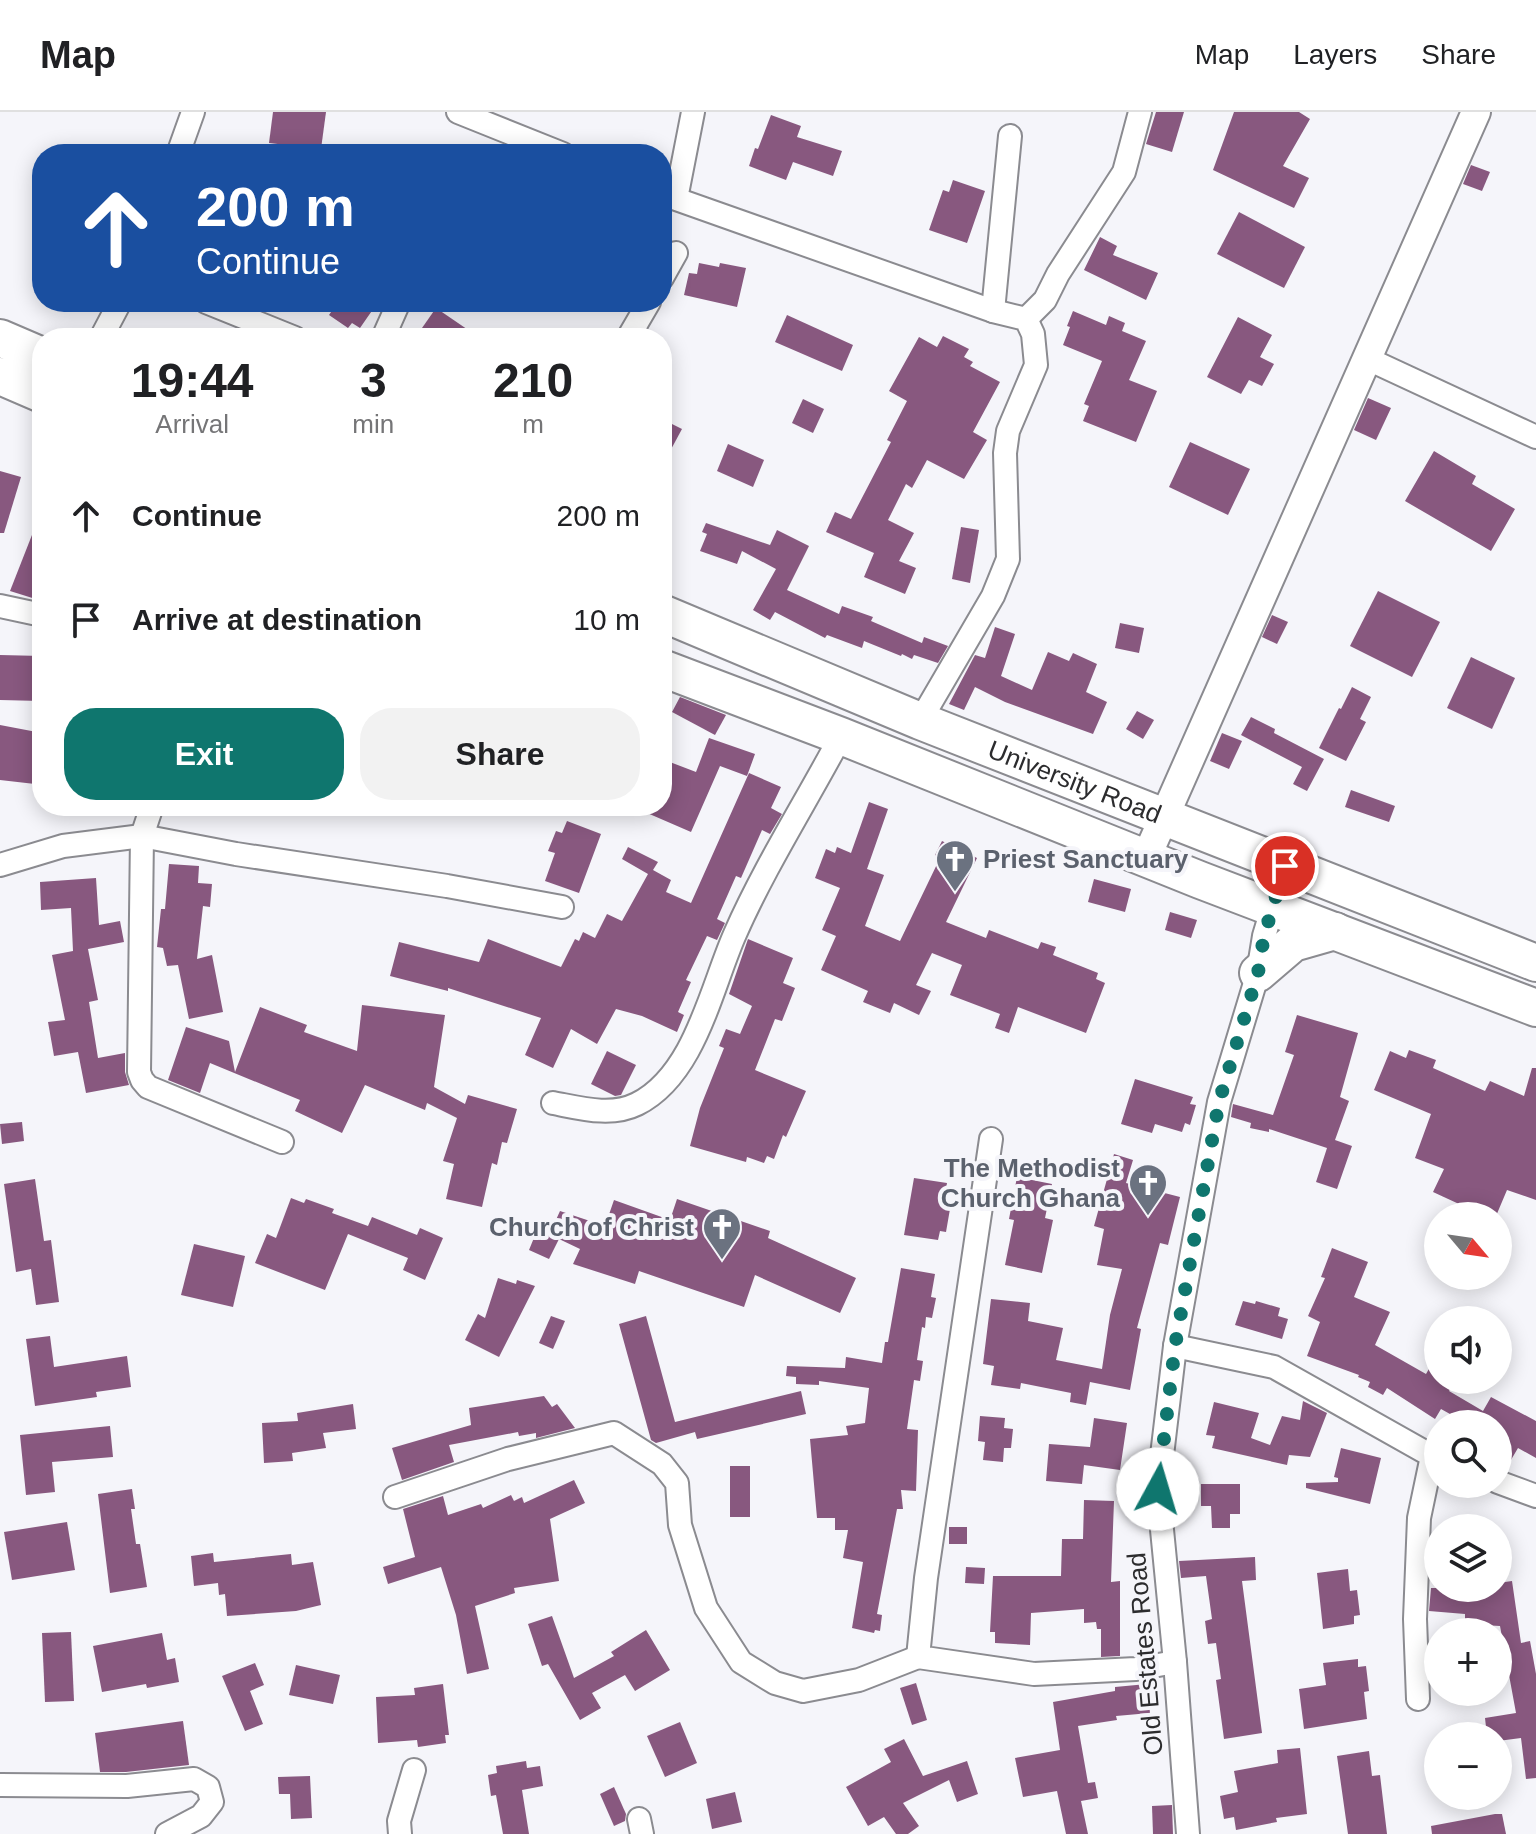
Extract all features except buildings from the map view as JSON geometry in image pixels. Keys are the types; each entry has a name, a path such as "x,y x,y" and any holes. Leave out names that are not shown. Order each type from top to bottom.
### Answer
{"highway":[{"path":"0,338 32,352"},
{"path":"0,376 32,390"},
{"name":"University Road","path":"672,617 920,721 1536,963"},
{"name":"University Road","path":"672,672 1536,1008"},
{"path":"1258,973 1293,943 1335,931"}],"street":[{"path":"182,144 193,112"},
{"path":"458,112 538,144"},
{"path":"672,186 693,112"},
{"path":"1026,319 1045,300 1058,274 1124,172 1140,112"},
{"path":"1146,858 1476,112"},
{"path":"993,311 1010,136"},
{"path":"672,197 993,311 1026,319"},
{"path":"672,260 676,253"},
{"path":"231,312 270,328"},
{"path":"920,721 993,596 1008,559 1005,453 1008,431 1036,365 1033,334 1026,319"},
{"path":"1368,359 1536,437"},
{"path":"0,606 32,613"},
{"path":"553,1103 604,1111 635,1105 657,1090 686,1054 707,1011 735,935 841,736"},
{"path":"149,816 142,836 139,1072 142,1080 148,1087 282,1142"},
{"path":"0,865 63,846 142,836 562,907"},
{"name":"Old Estates Road","path":"1188,1834 1158,1489 1175,1346 1219,1102 1258,973 1285,866"},
{"path":"918,1657 926,1578 991,1139"},
{"path":"1175,1346 1274,1367 1424,1451"},
{"path":"395,1497 508,1459 614,1433 662,1464 677,1483 680,1525 706,1608 741,1662 775,1683 803,1691 859,1680 918,1657 1034,1674 1136,1669 1175,1662"},
{"path":"1512,1487 1536,1496"},
{"path":"1418,1699 1415,1619 1419,1518 1424,1498"},
{"path":"400,1834 399,1821 414,1770"},
{"path":"0,1785 127,1786 194,1779 208,1787 212,1802 201,1816 167,1834"}],"place":[{"name":"Priest Sanctuary","path":"955,893"},
{"name":"The Methodist Church Ghana","path":"1148,1217"},
{"name":"Church of Christ","path":"722,1261"}],"route":[{"path":"1158,1489 1175,1346 1219,1102 1258,973 1264,936 1285,866"}]}
